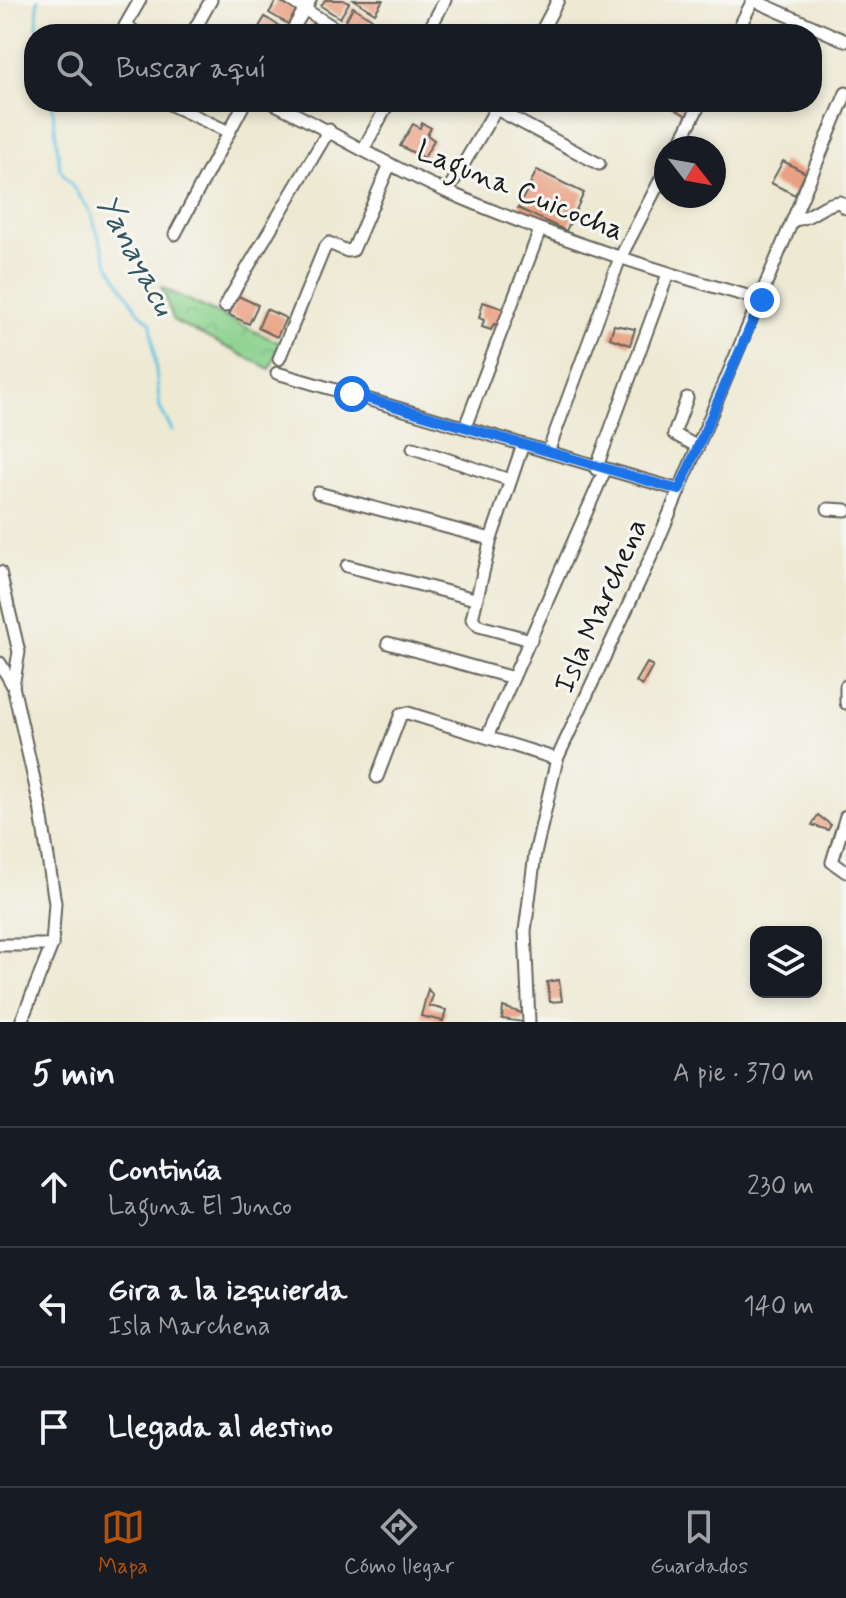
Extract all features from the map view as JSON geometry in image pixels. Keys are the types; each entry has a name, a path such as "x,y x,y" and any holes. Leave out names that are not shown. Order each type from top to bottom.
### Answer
{"street":[{"path":"126,24 140,0"},
{"path":"198,24 211,0"},
{"path":"290,0 307,5 331,24"},
{"path":"432,24 445,0"},
{"path":"545,24 558,0"},
{"path":"741,24 753,0 807,24"},
{"path":"296,24 307,5"},
{"path":"822,30 846,41"},
{"name":"Isla Marchena","path":"529,1022 525,931 535,854 557,759 762,300 846,93"},
{"path":"186,112 229,132"},
{"path":"175,234 240,112"},
{"name":"Laguna Cuicocha","path":"292,112 447,192 540,230 668,274 762,300"},
{"path":"364,148 384,112"},
{"path":"447,192 494,112"},
{"path":"510,112 599,164"},
{"path":"683,136 696,112"},
{"path":"225,306 329,130"},
{"path":"279,359 324,249 329,243 347,251 353,250 390,164"},
{"path":"548,452 620,258 654,192"},
{"path":"794,220 811,218 832,203 840,202 846,208"},
{"path":"465,427 540,230"},
{"path":"487,737 531,640 601,469 668,274"},
{"path":"277,373 465,427 522,447 679,490"},
{"path":"687,398 674,434 698,447"},
{"path":"522,447 491,539 472,619 479,626 531,640"},
{"path":"413,448 510,480"},
{"path":"318,493 491,539"},
{"path":"828,509 846,510"},
{"path":"347,566 475,599"},
{"path":"0,572 19,652 13,686"},
{"path":"388,643 513,678"},
{"path":"0,663 13,686 55,903 52,945 21,1022"},
{"path":"846,686 846,703"},
{"path":"377,777 401,714 557,759"},
{"path":"846,816 832,862 846,872"},
{"path":"0,945 52,945"}],"green space":[{"path":"161,287 280,343 270,369 174,321"}],"building":[{"path":"277,0 297,10 288,24 269,13"},
{"path":"325,0 349,3 340,18 321,6"},
{"path":"354,0 383,0 375,13"},
{"path":"353,7 372,19 369,24 345,22"},
{"path":"265,17 276,24 261,24"},
{"path":"422,123 431,128 427,135 434,140 424,158 400,146 413,124 420,128"},
{"path":"783,161 806,173 795,195 771,183"},
{"path":"537,170 584,193 566,231 518,208"},
{"path":"238,296 258,305 249,324 229,315"},
{"path":"483,302 504,309 498,325 494,324 491,330 482,327 484,320 479,318"},
{"path":"266,309 286,318 277,337 258,328"},
{"path":"614,325 635,329 630,345 610,338"},
{"path":"647,663 653,666 642,686 636,682"},
{"path":"818,815 831,825 828,830 812,825"},
{"path":"559,980 562,1001 550,1002 547,982"},
{"path":"428,989 433,996 429,1006 446,1010 443,1021 421,1016"},
{"path":"503,1007 525,1014 523,1022 502,1019"}],"waterway":[{"name":"Yanayacu","path":"37,24 38,0"},
{"name":"Yanayacu","path":"53,112 60,169 90,211 108,264 138,311 151,323 160,408 172,430"}],"route":[{"path":"352,394 596,469 679,490 762,300"}]}
